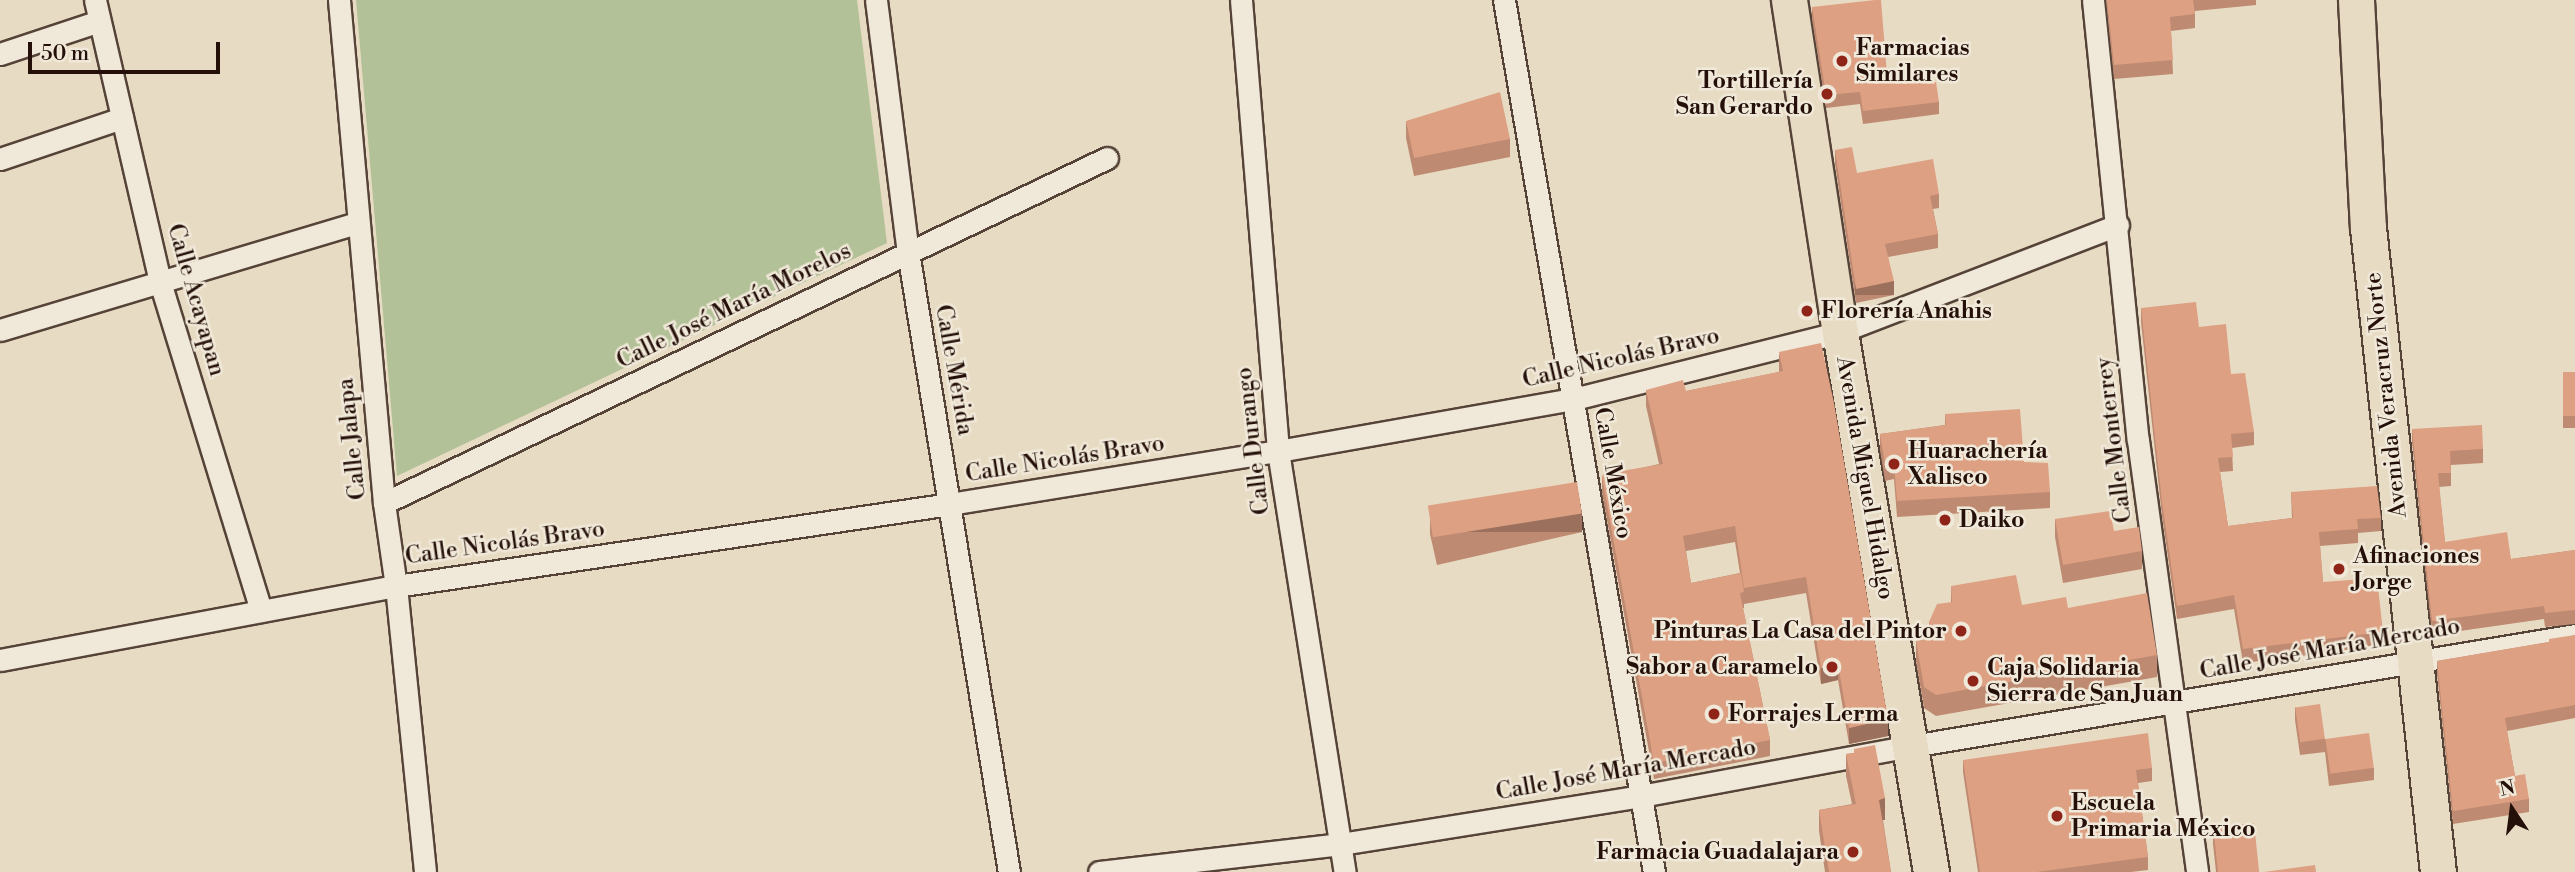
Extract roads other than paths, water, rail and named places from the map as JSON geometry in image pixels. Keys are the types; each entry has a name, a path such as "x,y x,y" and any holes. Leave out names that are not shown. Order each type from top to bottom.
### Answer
{"highway":[{"name":"Avenida Miguel Hidalgo","path":"1789,0 1840,332 1912,746 1931,872"},
{"name":"Avenida Veracruz Norte","path":"2357,0 2368,228 2413,662 2438,872"}],"street":[{"name":"Calle Jalapa","path":"339,0 384,503 396,586 425,872"},
{"name":"Calle Mérida","path":"876,0 908,252 1009,872"},
{"name":"Calle Durango","path":"1241,0 1278,451 1345,872"},
{"name":"Calle México","path":"1504,0 1654,872"},
{"name":"Calle Monterrey","path":"2093,0 2138,440 2197,872"},
{"path":"0,54 97,10"},
{"name":"Calle Acayapan","path":"97,10 160,282 261,611"},
{"path":"0,159 122,118"},
{"name":"Calle José María Morelos","path":"384,503 1107,158"},
{"path":"0,330 357,223"},
{"name":"Calle Nicolás Bravo","path":"0,660 396,586 950,504 1278,451 1574,399 1840,332 2118,225"},
{"name":"Calle José María Mercado","path":"1099,872 1341,844 1641,796 1912,746 2575,635"}],"place":[{"name":"Farmacias Similares","path":"1842,61"},
{"name":"Tortillería San Gerardo","path":"1827,94"},
{"name":"Florería Anahis","path":"1807,311"},
{"name":"Huarachería Xalisco","path":"1894,464"},
{"name":"Daiko","path":"1945,520"},
{"name":"Afinaciones Jorge","path":"2339,569"},
{"name":"Pinturas La Casa del Pintor","path":"1961,631"},
{"name":"Sabor a Caramelo","path":"1832,667"},
{"name":"Caja Solidaria Sierra de San Juan","path":"1973,681"},
{"name":"Forrajes Lerma","path":"1714,714"},
{"name":"Escuela Primaria México","path":"2057,816"},
{"name":"Farmacia Guadalajara","path":"1853,852"}]}
